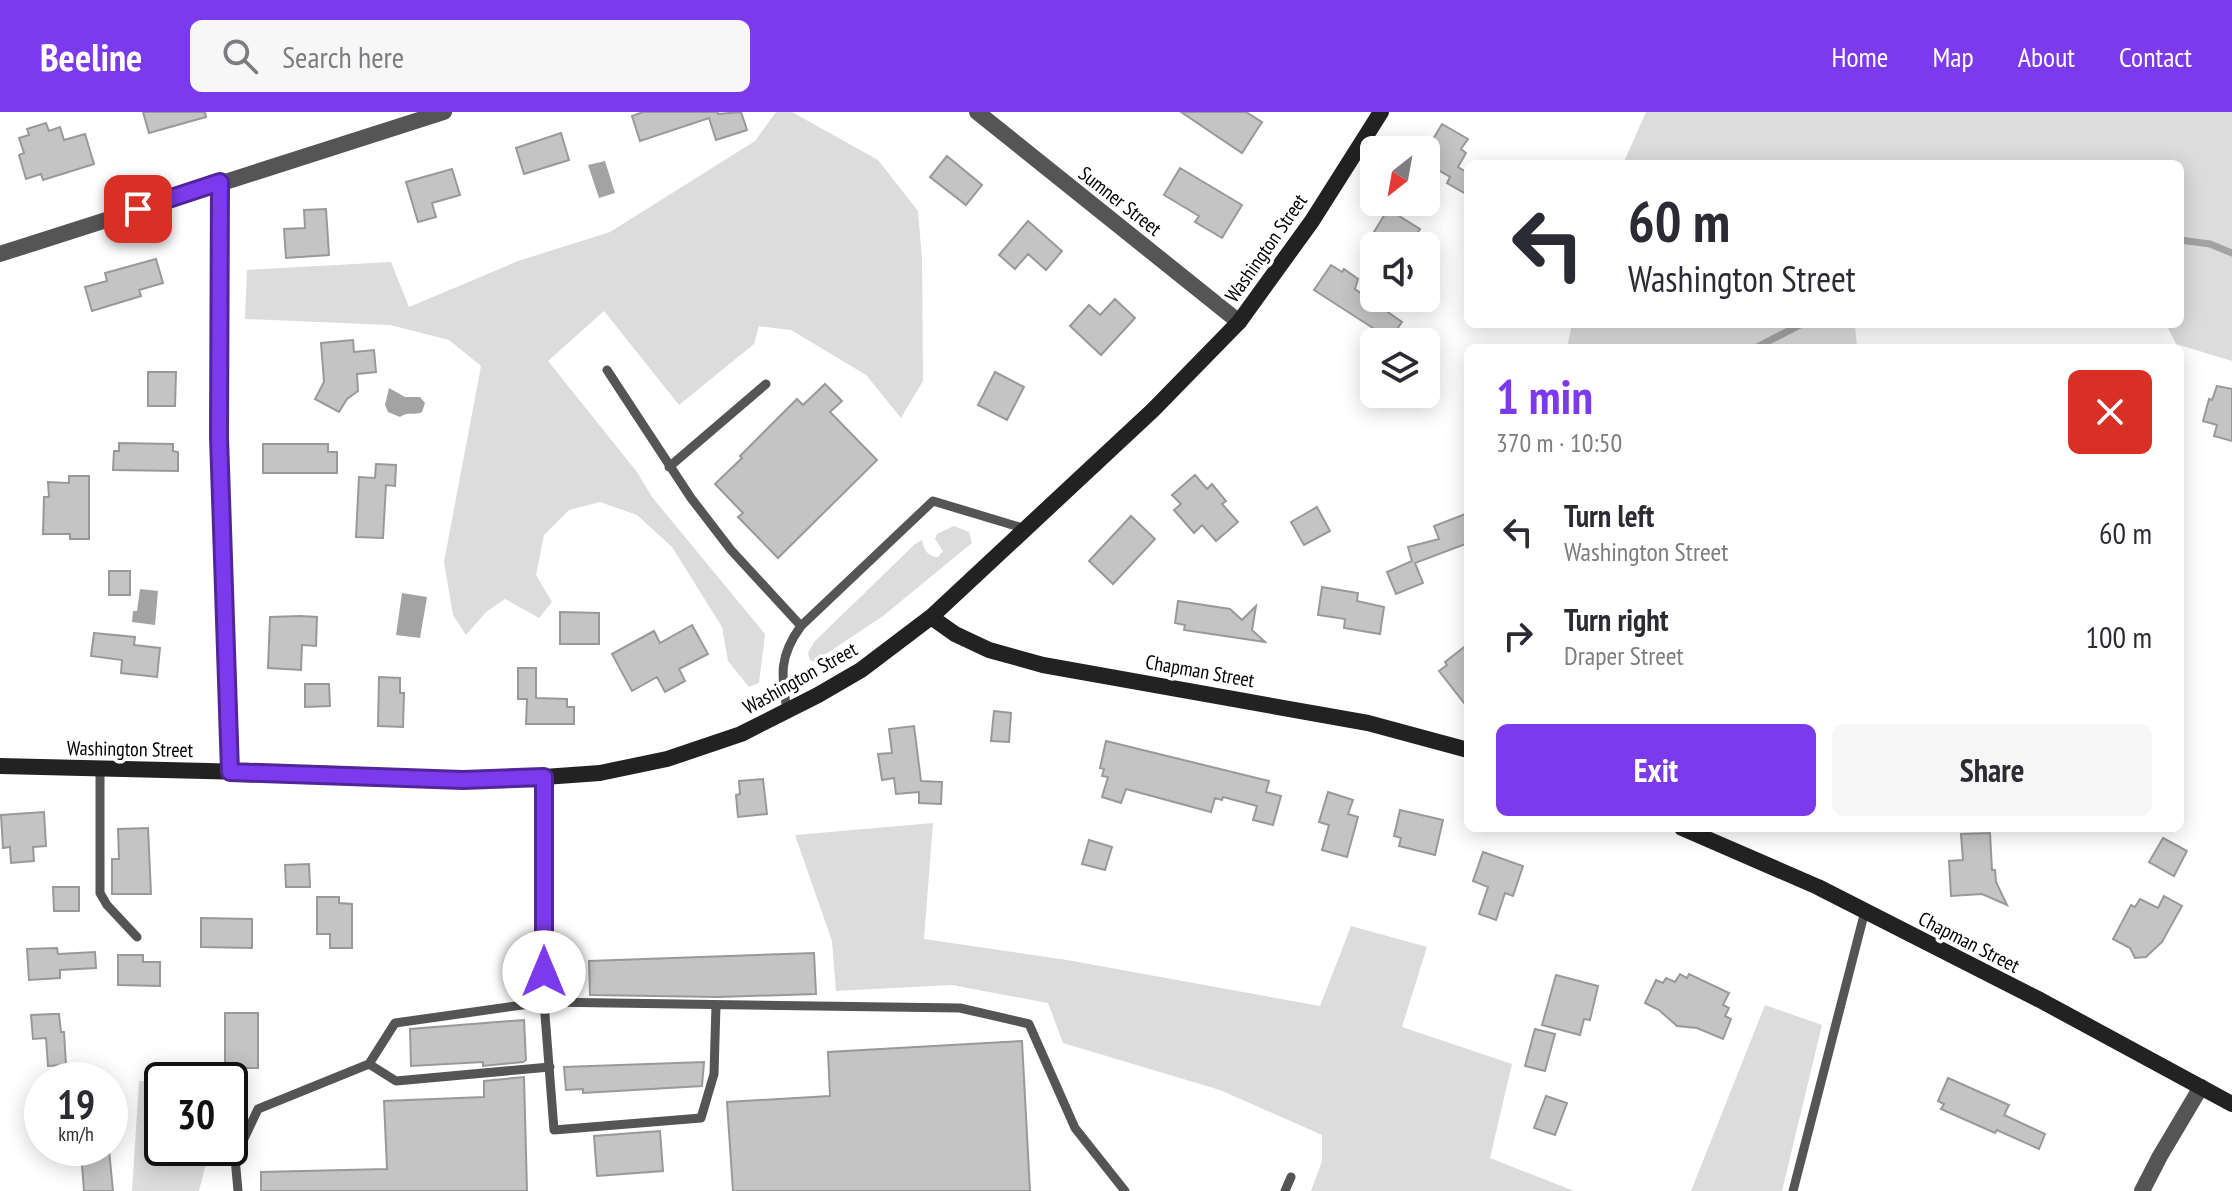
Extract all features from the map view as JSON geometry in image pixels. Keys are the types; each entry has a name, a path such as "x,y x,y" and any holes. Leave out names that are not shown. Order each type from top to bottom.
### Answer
{"main road":[{"name":"Washington Street","path":"0,766 463,780 544,777 600,773 667,759 741,734 861,670 931,617 1153,410 1239,322 1312,221 1381,112"},
{"name":"Chapman Street","path":"931,617 955,634 989,650 1043,665 1368,723 1464,749"},
{"name":"Chapman Street","path":"1692,832 1768,864 1865,911 2040,1000 2232,1104"}],"street":[{"path":"0,254 444,112"},
{"name":"Sumner Street","path":"977,112 1239,322"},
{"path":"220,182 219,437 230,772"},
{"path":"544,777 544,1002"},
{"path":"2142,1191 2201,1087"}],"lane":[{"path":"607,370 669,467 731,550 801,626"},
{"path":"669,467 766,384"},
{"path":"787,710 782,667 788,644 801,626 933,501 1026,529"},
{"path":"100,769 100,893 137,937"},
{"path":"1793,1191 1865,911"},
{"path":"544,1002 554,1130 701,1118 714,1074 716,1005"},
{"path":"238,1191 235,1158 258,1109 369,1064 395,1023 544,1002 960,1008 1029,1024 1075,1128 1125,1191"},
{"path":"369,1064 396,1081 550,1067"},
{"path":"1285,1191 1291,1177"}],"shaded area":[{"path":"776,112 792,112 878,160 918,211 922,260 923,381 901,418 866,375 791,330 759,326 754,344 679,405 604,311 548,361 637,472 652,497 765,634 759,683 749,687 728,661 722,627 672,547 637,515 600,502 569,510 544,535 536,575 552,602 539,618 505,599 486,612 466,635 453,615 444,562 481,366 449,340 390,325 245,319 247,270 391,262 409,307 518,261 610,232 755,141"},
{"path":"1646,112 2232,112 2232,361 2176,344 2168,328 2184,328 2184,160 1625,160"},
{"path":"605,161 615,193 599,198 588,165"},
{"path":"1571,328 1855,328 1857,344 1568,344"},
{"path":"389,388 405,397 420,397 425,403 422,412 400,417 388,412 385,405"},
{"path":"954,526 969,532 972,543 883,616 814,662 810,660 808,653 814,642 915,544 922,540 927,552 938,557 943,551 935,539 937,534"},
{"path":"140,589 158,591 155,625 132,622"},
{"path":"402,593 427,597 420,638 396,635"},
{"path":"933,823 924,939 1067,960 1320,1006 1351,926 1427,947 1402,1027 1512,1064 1490,1158 1574,1191 1311,1191 1322,1161 1322,1135 1220,1090 1063,1043 1048,1003 952,985 836,991 832,941 795,835"},
{"path":"1765,1005 1822,1025 1782,1191 1691,1191"},
{"path":"139,1081 144,1081 144,1166 205,1166 199,1191 132,1191"}],"building":[{"path":"143,112 205,112 206,117 149,133"},
{"path":"643,112 741,112 747,130 716,140 709,118 640,141 632,116"},
{"path":"1181,112 1246,112 1262,122 1242,153"},
{"path":"46,123 49,131 60,127 64,140 85,134 94,164 43,180 41,174 26,179 19,155 24,153 19,138 29,135 27,129"},
{"path":"1442,124 1468,139 1461,149 1466,153 1458,167 1464,171 1464,193 1447,183 1450,177 1440,171 1440,136 1435,136"},
{"path":"561,133 569,160 524,174 516,148"},
{"path":"947,156 982,185 966,205 930,177"},
{"path":"1180,168 1242,205 1222,238 1195,222 1199,216 1164,195"},
{"path":"452,169 460,195 432,203 436,217 418,222 406,182"},
{"path":"326,209 329,255 286,258 284,229 305,228 304,210"},
{"path":"1384,216 1399,216 1420,229 1418,232 1374,232"},
{"path":"1028,221 1062,251 1046,270 1028,254 1015,269 999,255"},
{"path":"156,259 163,283 139,290 141,296 92,311 85,287 107,281 105,273"},
{"path":"1331,265 1342,272 1344,269 1358,279 1355,289 1360,293 1360,312 1388,312 1402,322 1398,328 1373,328 1314,290"},
{"path":"1115,299 1135,318 1101,355 1070,326 1089,305 1100,315"},
{"path":"353,340 354,352 374,350 376,372 357,374 358,391 347,399 339,412 315,399 324,382 321,343"},
{"path":"148,372 176,372 175,406 148,406"},
{"path":"995,372 1024,387 1007,420 978,405"},
{"path":"825,384 842,401 830,412 877,460 778,558 738,517 743,513 715,484 797,399 803,405"},
{"path":"2217,386 2232,389 2232,441 2214,436 2217,425 2203,421 2209,399 2212,400"},
{"path":"119,443 173,444 173,451 178,452 178,471 113,470 114,451 119,451"},
{"path":"263,444 328,444 328,452 337,452 337,473 263,473"},
{"path":"376,464 396,465 395,486 386,485 383,538 356,537 359,477 375,478"},
{"path":"1195,475 1207,489 1212,484 1226,501 1222,504 1238,522 1216,541 1202,525 1194,533 1174,510 1181,504 1172,495"},
{"path":"69,476 89,476 89,539 70,539 70,534 43,534 44,497 49,497 48,482 69,483"},
{"path":"1317,507 1330,531 1304,545 1291,522"},
{"path":"1464,515 1464,545 1415,563 1423,583 1396,594 1387,572 1412,561 1408,547 1439,539 1434,526"},
{"path":"1131,516 1155,539 1113,584 1089,561"},
{"path":"109,571 130,571 130,595 109,595"},
{"path":"1322,587 1358,593 1357,601 1384,607 1380,634 1344,628 1345,619 1318,615"},
{"path":"1178,601 1230,609 1242,620 1256,606 1252,630 1265,642 1184,630 1185,625 1175,623"},
{"path":"560,612 599,613 599,644 560,644"},
{"path":"270,617 317,617 316,646 302,645 301,670 268,668"},
{"path":"692,625 708,654 679,669 685,681 665,692 657,677 632,691 612,654 654,631 660,643"},
{"path":"94,633 135,637 134,645 160,648 157,677 121,673 122,660 91,656"},
{"path":"1464,647 1464,703 1439,671 1447,665 1445,662"},
{"path":"518,668 536,668 536,698 567,699 567,707 574,707 574,724 526,724 527,699 518,699"},
{"path":"379,677 400,678 400,693 404,693 403,727 378,726"},
{"path":"305,684 329,684 330,706 305,707"},
{"path":"994,711 1011,713 1009,742 991,741"},
{"path":"914,726 921,781 942,782 941,804 919,803 919,792 896,794 894,778 882,780 878,754 892,753 889,729"},
{"path":"1106,741 1269,781 1266,792 1281,796 1273,825 1253,820 1257,806 1223,797 1222,800 1215,798 1211,812 1126,789 1121,803 1102,797 1108,777 1102,776 1104,769 1100,768"},
{"path":"763,779 767,814 738,817 736,795 740,794 739,781"},
{"path":"1328,792 1353,800 1348,814 1358,817 1347,857 1322,850 1329,825 1319,822"},
{"path":"1400,810 1443,820 1435,855 1399,846 1401,838 1394,836"},
{"path":"44,812 46,846 33,847 34,861 11,863 10,847 3,848 1,815"},
{"path":"148,828 151,894 112,894 112,859 119,859 118,829"},
{"path":"1990,833 1992,870 1995,870 1996,882 2007,905 1982,894 1951,896 1949,861 1963,860 1961,834"},
{"path":"2163,838 2187,851 2174,876 2149,862"},
{"path":"1089,840 1112,847 1105,870 1082,864"},
{"path":"1483,852 1523,866 1513,896 1505,893 1496,920 1479,914 1488,887 1473,881"},
{"path":"309,864 310,887 286,887 285,865"},
{"path":"53,887 79,887 79,911 54,911"},
{"path":"2164,896 2182,906 2162,942 2146,957 2135,958 2130,948 2113,939 2131,905 2135,907 2140,899 2158,908"},
{"path":"317,897 339,897 339,903 352,904 352,948 330,948 330,934 317,934"},
{"path":"201,918 252,919 252,948 201,947"},
{"path":"57,948 58,954 95,952 96,968 60,970 60,978 29,980 27,949"},
{"path":"814,953 816,994 718,997 590,995 589,961"},
{"path":"118,955 143,955 143,962 160,962 160,986 118,985"},
{"path":"1680,974 1687,978 1689,974 1729,993 1723,1005 1729,1008 1725,1016 1731,1019 1723,1039 1697,1028 1677,1026 1659,1010 1645,1003 1656,980 1663,983 1666,978 1675,982"},
{"path":"1556,975 1598,986 1590,1020 1584,1019 1580,1035 1542,1025"},
{"path":"225,1013 258,1013 258,1068 248,1068 248,1062 225,1062"},
{"path":"59,1014 61,1032 64,1032 66,1062 48,1062 46,1038 33,1039 31,1015"},
{"path":"524,1020 526,1060 523,1062 483,1066 483,1062 411,1066 410,1029"},
{"path":"1535,1029 1555,1034 1545,1071 1525,1066"},
{"path":"1022,1041 1030,1191 733,1191 727,1102 830,1096 828,1052"},
{"path":"704,1062 702,1086 583,1093 583,1089 566,1090 564,1067"},
{"path":"524,1077 527,1191 261,1191 261,1172 387,1169 384,1101 484,1097 484,1081"},
{"path":"1948,1078 2009,1105 2004,1115 2045,1134 2039,1149 1941,1109 1944,1104 1938,1101"},
{"path":"1546,1096 1567,1103 1555,1135 1534,1128"},
{"path":"660,1131 663,1171 597,1176 594,1136"},
{"path":"82,1166 111,1166 113,1191 84,1191"}],"waterway":[{"path":"2184,241 2210,244 2232,253"},
{"path":"1763,344 1794,328"}],"route":[{"path":"138,209 220,182 219,437 230,772 463,780 544,777 544,972"}]}
